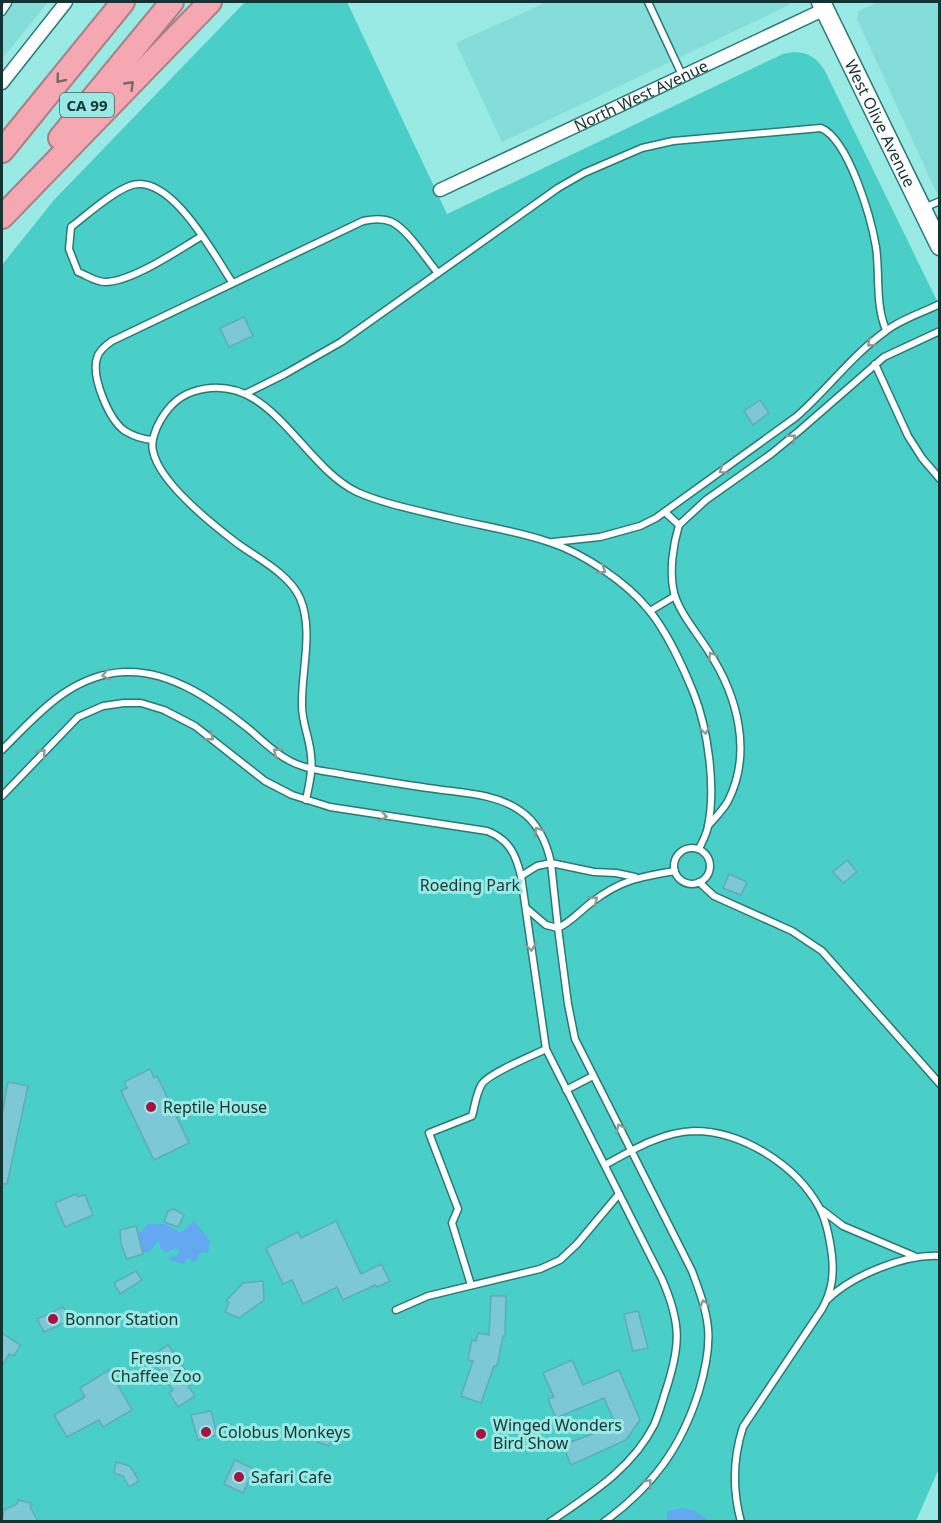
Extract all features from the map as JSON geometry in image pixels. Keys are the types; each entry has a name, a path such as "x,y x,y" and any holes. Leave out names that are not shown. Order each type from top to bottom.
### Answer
{"highway":[{"name":"CA 99","path":"2,151 123,2"},
{"name":"CA 99","path":"2,208 172,2"},
{"path":"2,217 210,2"}],"main road":[{"name":"North West Avenue","path":"823,5 841,2"},
{"name":"West Olive Avenue","path":"823,5 939,246"}],"street":[{"path":"2,83 66,2"},
{"name":"North West Avenue","path":"440,190 823,5"}],"lane":[{"path":"2,12 8,3 6,2"},
{"path":"648,2 682,75"},
{"path":"247,393 341,342 558,188 584,173 642,148 673,141 821,128 828,131 838,141 846,157 858,187 876,247 879,306 886,330"},
{"path":"202,236 156,263 118,280 102,282 78,272 69,249 71,227 129,185 148,184 171,196 202,236 232,282"},
{"path":"921,209 939,201"},
{"path":"152,440 140,438 126,431 112,417 101,391 96,358 112,340 363,221 376,219 390,221 399,227 438,273"},
{"path":"551,542 600,537 640,526 666,513 796,417 886,330 939,304"},
{"path":"699,849 708,827 728,801 734,784 740,745 739,726 735,706 722,674 675,596 672,581 675,539 679,525 706,500 800,431 875,364 896,350 939,331"},
{"path":"875,364 908,436 939,479"},
{"path":"306,800 312,769 302,710 306,628 304,610 298,594 288,581 197,510 172,484 155,460 152,440 161,418 171,404 202,389 220,388 247,393 265,405 330,474 360,493 417,510 551,542 607,573 630,590 650,611 678,660 700,711 710,761 708,827"},
{"path":"666,513 679,525"},
{"path":"650,611 675,596"},
{"path":"2,750 45,708 74,686 93,677 127,672 165,678 186,687 215,703 280,755 301,766 504,802 521,811 534,825 545,843 551,863 558,928 575,1039 695,1278 706,1313 709,1344 705,1373 683,1433 663,1466 635,1498 604,1521"},
{"path":"2,796 78,717 103,706 141,702 164,710 195,726 264,782 306,800 354,811 495,834 513,850 521,876 546,1049 662,1279 674,1311 678,1340 675,1361 658,1416 646,1439 601,1486 550,1521"},
{"path":"687,848 699,849 707,857 708,874 699,882 687,883 678,877 674,865 678,854 687,848"},
{"path":"521,876 537,866 551,863 594,872 635,877"},
{"path":"525,907 546,925 558,928 567,924 603,893 635,877 675,871"},
{"path":"699,882 714,896 792,931 822,951 939,1084"},
{"path":"471,1286 452,1223 458,1209 429,1133 472,1116 483,1082 492,1075 546,1049"},
{"path":"566,1090 593,1076"},
{"path":"605,1164 655,1139 679,1133 695,1131 730,1136 757,1147 786,1168 819,1207 843,1226 914,1257"},
{"path":"396,1310 428,1296 540,1269 560,1260 577,1244 619,1194"},
{"path":"819,1207 829,1238 833,1265 828,1299"},
{"path":"741,1521 734,1479 736,1449 743,1426 828,1299 849,1282 914,1257 939,1256"}],"shaded area":[{"path":"2,2 48,2 2,59"},
{"path":"543,2 789,2 789,5 502,142 456,43 543,4"},
{"path":"879,2 939,2 939,198 857,19 858,11"},
{"path":"194,1221 210,1241 208,1253 198,1255 197,1261 193,1262 189,1258 186,1259 185,1264 172,1261 168,1258 177,1255 180,1249 175,1248 166,1253 160,1247 159,1240 149,1252 143,1252 137,1232 142,1232 147,1224 165,1224 181,1233"},
{"path":"683,1508 695,1511 709,1521 667,1521 667,1511"}],"green space":[{"name":"Roeding Park","path":"245,2 347,2 447,214 783,54 796,52 811,56 824,69 939,305 940,1466 916,1521 2,1521 2,265 54,200"}],"building":[{"path":"244,317 253,336 229,347 220,328"},
{"path":"760,400 769,413 753,425 744,411"},
{"path":"847,860 857,872 843,883 833,872"},
{"path":"729,874 747,882 741,895 723,888"},
{"name":"Reptile House","path":"150,1069 154,1078 157,1076 189,1143 154,1160 121,1091 127,1088 124,1082"},
{"path":"8,1082 28,1086 7,1184 2,1184 2,1115"},
{"path":"76,1194 78,1197 85,1195 93,1215 65,1227 55,1203"},
{"path":"174,1209 184,1215 178,1227 164,1222 168,1211"},
{"path":"336,1221 361,1274 381,1264 390,1281 377,1287 375,1285 343,1300 337,1287 303,1304 292,1280 283,1284 266,1248 298,1232 301,1238"},
{"path":"136,1226 143,1254 127,1259 121,1244 120,1230"},
{"path":"136,1271 142,1280 120,1294 114,1283"},
{"path":"263,1281 264,1300 239,1318 225,1312 229,1302 226,1301 243,1283"},
{"path":"491,1296 506,1296 505,1336 503,1336 497,1366 494,1366 481,1403 461,1396 473,1361 468,1360 472,1340 476,1341 478,1333 489,1335"},
{"name":"Bonnor Station","path":"63,1307 70,1320 44,1332 37,1319"},
{"path":"638,1311 648,1348 633,1351 624,1314"},
{"path":"2,1333 20,1345 14,1356 9,1354 2,1366"},
{"path":"168,1345 189,1375 184,1379 195,1396 178,1407 169,1393 173,1390 150,1357"},
{"path":"572,1360 583,1385 619,1370 640,1420 626,1440 571,1465 563,1445 616,1425 604,1398 556,1418 548,1399 554,1397 543,1373"},
{"path":"109,1370 132,1410 103,1427 99,1420 67,1437 54,1415 85,1397 80,1388"},
{"path":"211,1411 217,1435 198,1440 191,1415"},
{"path":"323,1430 334,1435 329,1446 318,1442"},
{"name":"Safari Cafe","path":"235,1460 254,1469 243,1493 224,1484"},
{"path":"116,1462 130,1466 139,1481 129,1487 123,1476 114,1473"},
{"path":"18,1500 31,1503 30,1507 38,1521 2,1521 4,1510 17,1504"}],"place":[{"name":"Reptile House","path":"151,1107"},
{"name":"Bonnor Station","path":"53,1319"},
{"name":"Colobus Monkeys","path":"206,1432"},
{"name":"Winged Wonders Bird Show","path":"481,1434"},
{"name":"Safari Cafe","path":"239,1477"}],"park label":[{"name":"Fresno Chaffee Zoo","path":"156,1367"}]}
